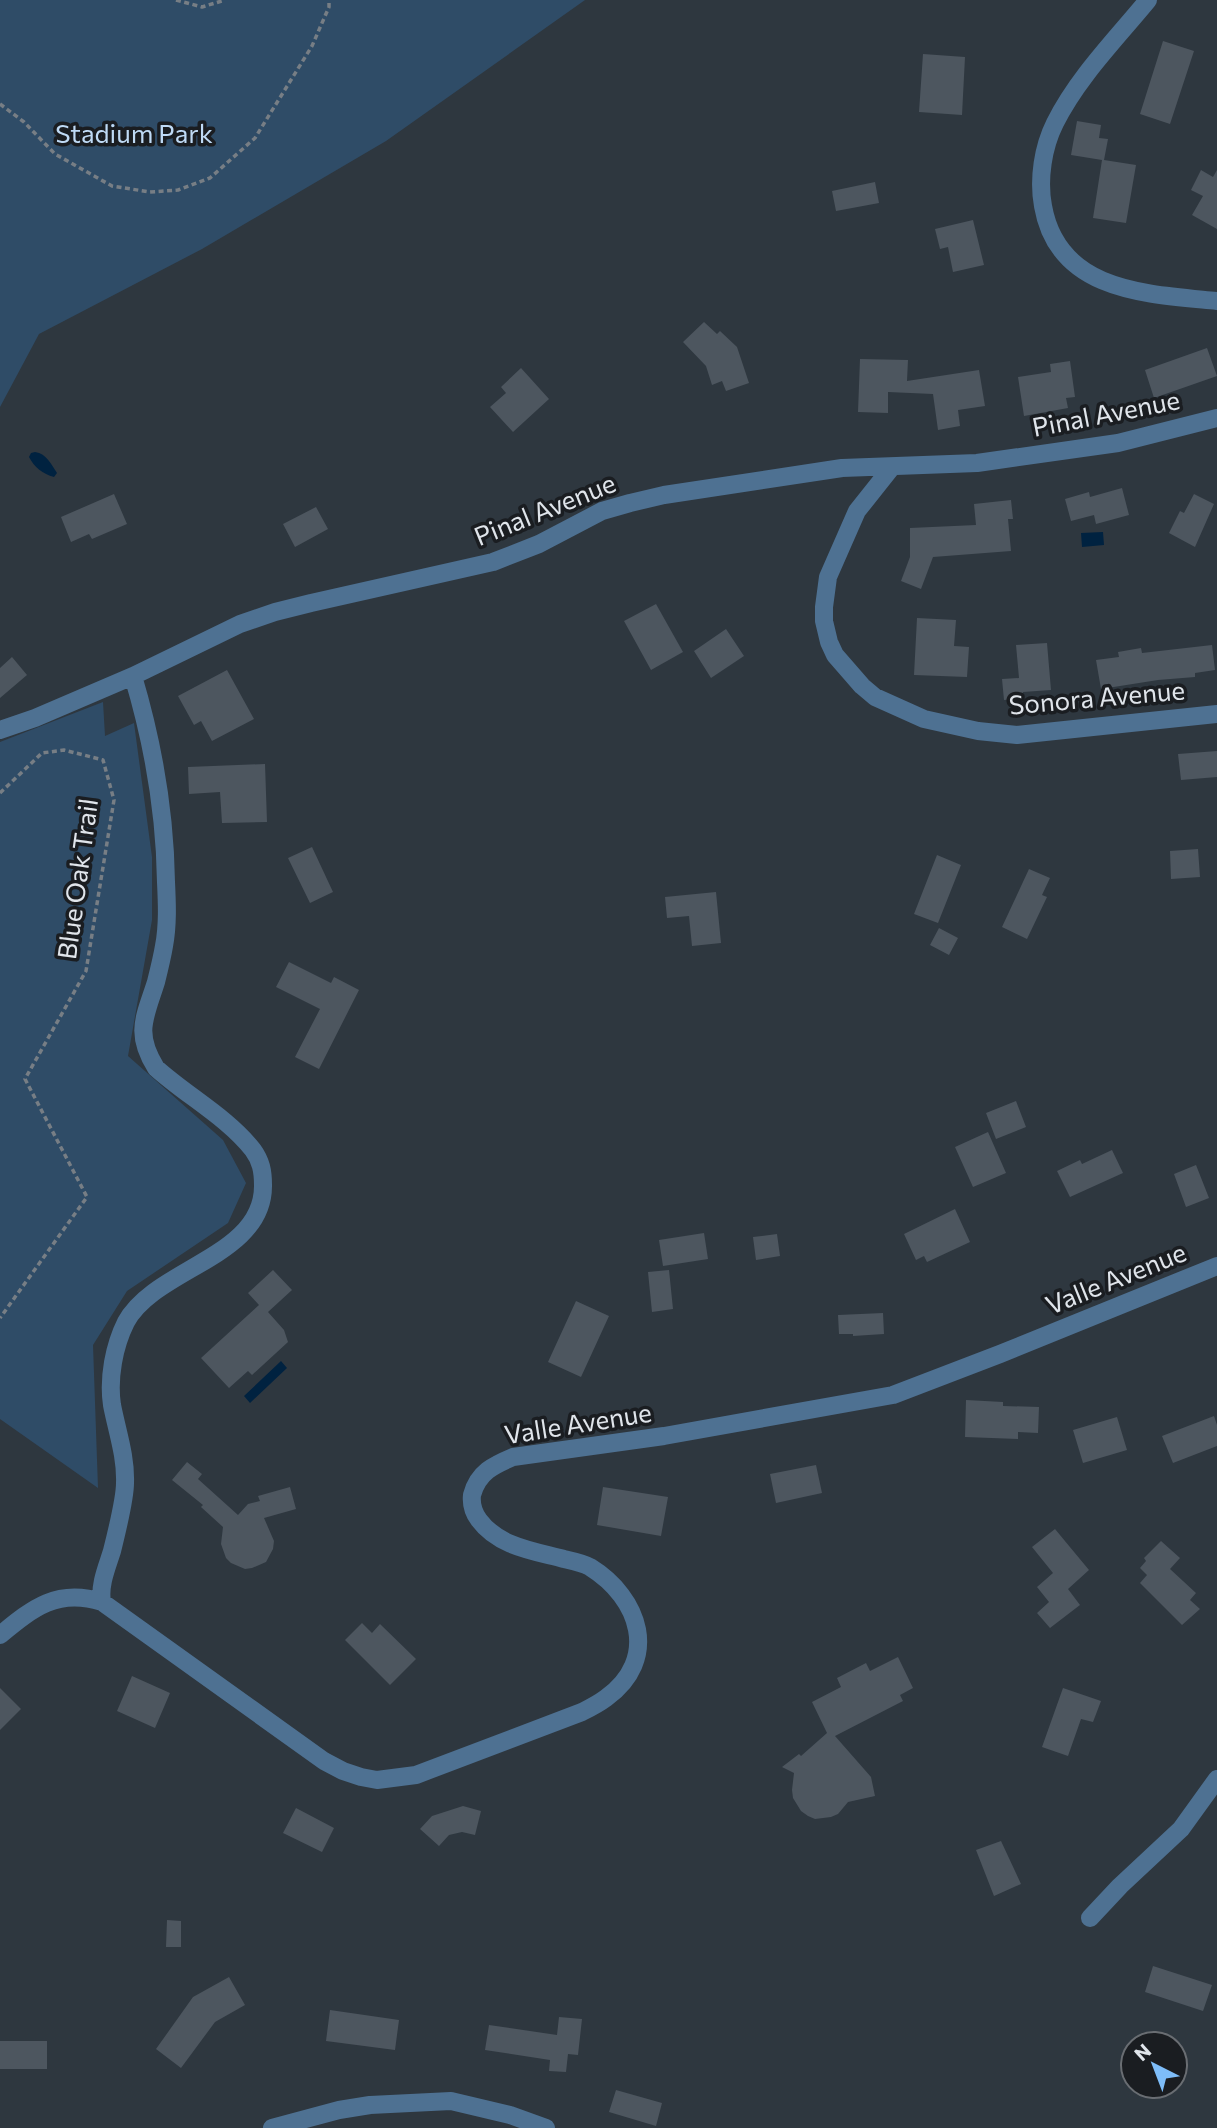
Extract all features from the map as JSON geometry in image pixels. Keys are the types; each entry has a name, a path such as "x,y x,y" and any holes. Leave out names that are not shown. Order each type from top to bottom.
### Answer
{"street":[{"path":"1148,0 1073,91 1054,125 1041,174 1041,199 1046,225 1060,250 1081,270 1102,281 1118,288 1154,295 1217,301"},
{"name":"Pinal Avenue","path":"0,730 133,676 240,624 311,603 493,562 540,544 602,511 630,502 842,468 977,463 1118,443 1217,418"},
{"name":"Sonora Avenue","path":"892,467 858,511 828,577 824,607 824,621 835,655 862,687 875,697 924,719 1017,735 1217,714"},
{"path":"102,1602 100,1593 126,1485 112,1402 112,1370 117,1345 127,1320 146,1298 236,1240 253,1221 263,1196 261,1162 252,1149 234,1129 156,1068 148,1055 144,1040 143,1022 156,982 166,929 165,836 144,715 133,676"},
{"name":"Valle Avenue","path":"0,1635 34,1609 60,1598 88,1598 102,1602 333,1766 377,1780 416,1775 582,1712 606,1698 627,1676 638,1646 639,1630 632,1611 608,1580 587,1565 508,1544 482,1525 475,1516 471,1501 474,1488 490,1466 513,1457 664,1436 893,1395 1217,1266"},
{"path":"1090,1918 1181,1829 1217,1779"},
{"path":"272,2128 339,2110 370,2105 451,2101 510,2115 546,2128"}],"path":[{"path":"176,0 202,7 225,0"},
{"path":"0,104 24,122 55,154 112,186 150,192 178,190 210,178 255,138 312,46 329,7 329,0"},
{"name":"Blue Oak Trail","path":"0,793 42,753 64,750 103,760 114,800 86,971 25,1079 86,1197 0,1318"}],"green space":[{"name":"Stadium Park","path":"0,0 585,0 386,141 202,249 39,334 0,407"},
{"path":"103,702 105,736 134,723 152,857 152,920 128,1056 223,1140 246,1183 228,1223 127,1291 93,1345 98,1488 0,1419 0,742"}],"shaded area":[{"path":"35,452 48,460 57,473 54,477 33,464 29,457"},
{"path":"1103,532 1104,545 1082,547 1081,533"},
{"path":"281,1361 287,1368 250,1403 244,1396"}],"building":[{"path":"1163,41 1194,51 1170,124 1140,114"},
{"path":"923,54 965,57 962,115 919,112"},
{"path":"1077,121 1101,125 1099,138 1108,139 1104,160 1136,165 1126,223 1093,218 1102,160 1071,155"},
{"path":"1201,170 1213,177 1217,170 1217,229 1192,215 1203,196 1191,190"},
{"path":"875,182 879,203 836,211 832,191"},
{"path":"973,220 984,265 953,272 948,247 940,249 935,229"},
{"path":"704,322 717,334 720,331 737,347 749,383 726,391 722,381 712,385 706,366 683,342"},
{"path":"1207,348 1217,376 1154,398 1145,370"},
{"path":"860,359 908,360 907,381 979,370 985,406 958,410 960,426 938,430 933,394 888,392 888,413 858,412"},
{"path":"1070,361 1075,397 1066,398 1068,408 1024,416 1018,377 1051,372 1050,364"},
{"path":"521,368 549,399 513,432 490,407 506,393 501,387"},
{"path":"1122,488 1129,515 1096,524 1094,515 1071,521 1065,499 1089,492 1090,497"},
{"path":"114,494 127,524 92,539 89,534 71,542 61,517"},
{"path":"1194,494 1214,504 1195,547 1169,533 1180,511 1184,513"},
{"path":"1011,500 1013,519 1008,519 1011,551 933,557 921,589 901,581 910,557 910,528 976,525 974,504"},
{"path":"316,507 328,529 295,547 283,524"},
{"path":"656,604 683,652 651,670 624,621"},
{"path":"917,618 956,620 954,646 969,647 967,677 914,675"},
{"path":"726,629 744,656 711,678 694,651"},
{"path":"1047,643 1051,690 1023,692 1023,698 1004,700 1002,679 1019,678 1016,645"},
{"path":"1212,645 1215,670 1195,673 1195,677 1101,689 1096,660 1119,657 1118,652 1141,648 1142,653"},
{"path":"12,657 27,675 0,698 0,668"},
{"path":"227,670 254,719 212,741 201,721 194,725 178,696"},
{"path":"1217,751 1217,777 1181,780 1178,754"},
{"path":"265,764 267,822 222,823 220,792 189,794 188,767"},
{"path":"312,847 333,892 310,903 288,858"},
{"path":"1198,849 1200,877 1171,879 1170,851"},
{"path":"937,855 961,865 938,923 914,914"},
{"path":"1029,869 1050,878 1042,895 1047,897 1027,939 1002,927"},
{"path":"716,892 721,943 692,946 689,916 667,918 665,897"},
{"path":"939,928 958,938 949,955 930,945"},
{"path":"289,962 331,983 334,977 359,990 319,1069 295,1057 320,1009 276,987"},
{"path":"1016,1101 1026,1127 996,1139 986,1113"},
{"path":"988,1132 1006,1173 973,1187 955,1147"},
{"path":"1112,1150 1123,1173 1070,1197 1057,1171 1080,1160 1082,1164"},
{"path":"1196,1165 1209,1198 1186,1207 1174,1174"},
{"path":"955,1209 970,1242 927,1262 924,1256 916,1260 904,1234"},
{"path":"704,1233 708,1259 663,1266 659,1240"},
{"path":"777,1234 780,1256 756,1260 753,1237"},
{"path":"273,1270 292,1290 268,1312 284,1330 288,1342 252,1375 248,1371 229,1388 201,1358 259,1305 248,1293"},
{"path":"669,1270 673,1309 652,1312 648,1272"},
{"path":"576,1301 609,1316 581,1377 548,1362"},
{"path":"883,1313 884,1334 839,1334 838,1315"},
{"path":"966,1400 1003,1402 1003,1406 1039,1407 1038,1433 1018,1432 1018,1439 965,1437"},
{"path":"1214,1416 1217,1446 1173,1463 1162,1436"},
{"path":"1117,1417 1127,1450 1083,1463 1073,1430"},
{"path":"187,1462 202,1474 198,1479 238,1515 248,1504 260,1501 258,1496 290,1487 296,1509 264,1518 274,1541 266,1562 245,1569 226,1558 221,1544 223,1527 201,1507 203,1505 172,1480"},
{"path":"816,1465 822,1493 776,1503 770,1474"},
{"path":"603,1487 668,1497 661,1536 597,1525"},
{"path":"1055,1529 1089,1570 1068,1589 1080,1605 1050,1628 1037,1613 1049,1602 1037,1587 1053,1573 1032,1547"},
{"path":"1161,1541 1180,1558 1170,1569 1196,1593 1190,1600 1200,1609 1182,1625 1140,1583 1147,1575 1140,1568 1146,1561 1144,1558"},
{"path":"362,1623 372,1633 380,1624 416,1659 390,1685 345,1640"},
{"path":"898,1657 913,1688 900,1695 903,1701 835,1736 871,1777 875,1796 848,1802 838,1814 831,1817 815,1819 808,1816 801,1811 793,1798 794,1773 782,1767 799,1754 801,1756 827,1733 812,1702 841,1687 837,1678 866,1663 870,1671"},
{"path":"132,1676 170,1693 155,1728 117,1711"},
{"path":"0,1688 21,1709 0,1730"},
{"path":"1063,1688 1101,1701 1093,1722 1081,1719 1068,1756 1042,1747"},
{"path":"463,1806 481,1811 475,1835 462,1832 449,1835 439,1846 420,1829 432,1816"},
{"path":"296,1808 334,1828 322,1852 283,1833"},
{"path":"1001,1841 1021,1884 994,1896 976,1850"},
{"path":"167,1920 181,1921 181,1947 166,1947"},
{"path":"1153,1966 1212,1985 1203,2011 1145,1992"},
{"path":"229,1977 245,2005 215,2022 181,2068 156,2049 193,1997"},
{"path":"330,2010 399,2020 395,2050 326,2041"},
{"path":"559,2017 582,2019 578,2055 568,2054 566,2072 549,2071 550,2060 485,2050 489,2025 557,2035"},
{"path":"0,2041 47,2041 47,2069 0,2069"},
{"path":"616,2090 662,2103 656,2126 609,2112"}]}
